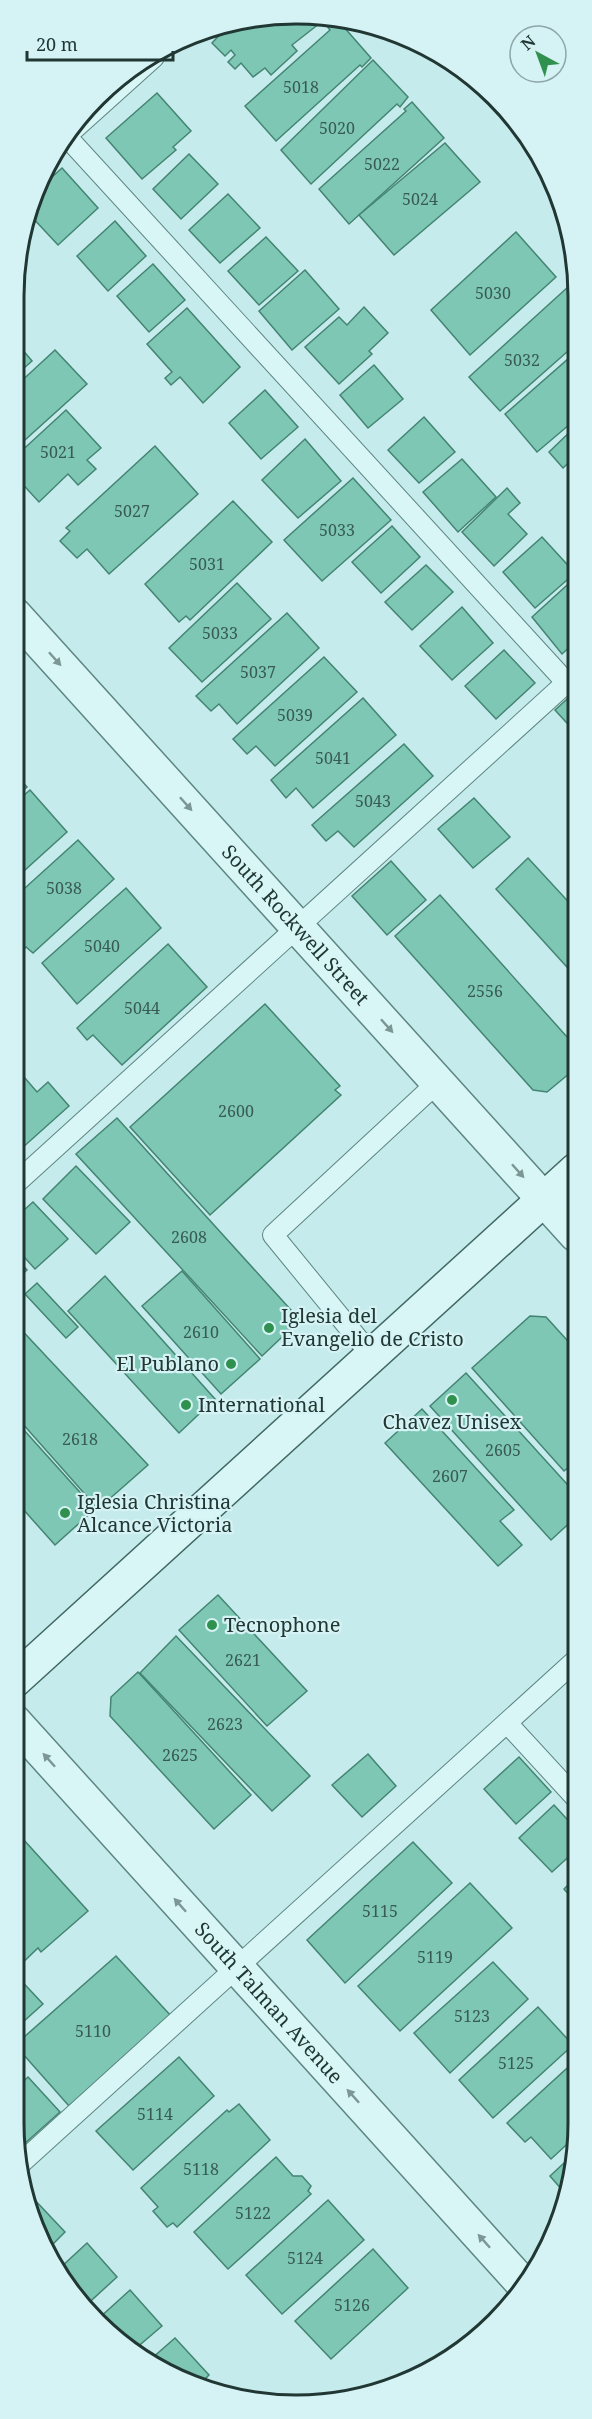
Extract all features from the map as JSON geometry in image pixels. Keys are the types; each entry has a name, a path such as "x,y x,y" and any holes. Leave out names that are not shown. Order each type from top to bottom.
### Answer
{"street":[{"name":"South Rockwell Street","path":"24,625 568,1226"},
{"path":"24,1672 568,1177"},
{"name":"South Talman Avenue","path":"24,1732 519,2279"}],"lane":[{"path":"72,142 568,675"},
{"path":"24,1172 568,681"},
{"path":"372,1356 273,1235 438,1082"},
{"path":"26,2158 568,1667"},
{"path":"507,1723 568,1789"}],"building":[{"path":"317,25 292,45 297,51 271,75 265,68 253,77 241,63 235,69 228,62 235,55 231,50 225,56 212,43 220,35 260,26"},
{"path":"327,26 345,28 371,58 362,67 360,65 276,141 245,106 330,30"},
{"path":"373,60 408,97 400,107 397,104 311,184 281,150"},
{"path":"157,93 191,131 173,147 176,150 142,179 106,138"},
{"path":"412,102 444,138 349,224 319,189 406,111 404,109"},
{"path":"445,143 480,182 394,255 359,215"},
{"path":"189,154 218,184 181,219 153,189"},
{"path":"62,168 98,208 58,245 35,220 51,178"},
{"path":"228,194 260,228 220,263 189,230"},
{"path":"115,221 146,256 108,291 77,256"},
{"path":"516,232 556,277 470,355 431,310"},
{"path":"266,237 298,271 259,305 228,271"},
{"path":"153,264 185,300 149,332 117,296"},
{"path":"305,270 339,309 292,350 259,311"},
{"path":"568,287 568,351 500,411 469,377"},
{"path":"364,307 388,333 369,351 372,354 339,384 305,347 339,317 347,325"},
{"path":"187,308 240,367 203,403 180,377 171,385 165,378 172,372 147,344"},
{"path":"55,350 87,384 24,441 24,379"},
{"path":"24,352 32,361 24,368"},
{"path":"568,359 568,426 537,452 505,414"},
{"path":"374,365 403,399 368,428 340,395"},
{"path":"265,390 298,427 261,459 229,423"},
{"path":"66,410 101,448 87,460 96,469 78,485 68,474 39,502 24,486 24,449"},
{"path":"424,417 455,452 419,483 388,450"},
{"path":"568,434 568,463 563,468 549,452"},
{"path":"305,439 341,481 298,518 262,480"},
{"path":"155,446 198,494 109,574 87,549 77,558 60,541 70,531 66,528"},
{"path":"462,459 496,497 458,532 423,492"},
{"path":"353,478 391,520 322,581 284,540"},
{"path":"507,488 520,503 508,514 527,534 494,566 462,532"},
{"path":"233,501 272,542 190,620 186,616 179,622 145,584"},
{"path":"392,526 420,557 381,593 352,562"},
{"path":"542,537 568,565 568,579 535,608 503,572"},
{"path":"426,565 453,592 412,630 385,602"},
{"path":"237,583 271,619 202,682 169,648"},
{"path":"568,584 568,648 562,654 532,617"},
{"path":"462,607 493,643 452,680 420,646"},
{"path":"287,613 319,648 237,724 219,704 211,711 196,696"},
{"path":"504,650 535,683 496,719 465,686"},
{"path":"324,657 357,692 275,766 256,746 247,754 233,739"},
{"path":"363,698 396,735 313,808 296,788 286,798 271,780"},
{"path":"568,698 568,724 555,710"},
{"path":"404,744 433,776 354,847 338,831 326,841 312,825"},
{"path":"30,790 67,832 24,871 24,795"},
{"path":"474,798 510,837 473,868 438,829"},
{"path":"78,840 114,879 33,953 26,947 24,949 24,889"},
{"path":"528,858 568,901 568,968 496,889"},
{"path":"391,861 426,900 387,935 352,896"},
{"path":"126,888 161,928 77,1004 42,963"},
{"path":"440,895 568,1038 568,1075 547,1092 533,1090 395,936"},
{"path":"168,944 207,987 122,1065 93,1035 87,1040 77,1028"},
{"path":"265,1004 340,1086 335,1090 341,1095 210,1215 130,1127"},
{"path":"24,1077 37,1092 48,1082 69,1106 24,1146"},
{"path":"117,1118 300,1320 262,1356 76,1154"},
{"path":"76,1166 130,1222 96,1254 43,1199"},
{"path":"33,1202 68,1239 35,1269 24,1257 24,1210"},
{"path":"182,1271 260,1359 221,1394 142,1306"},
{"path":"105,1276 215,1399 179,1433 68,1311"},
{"path":"37,1283 78,1327 66,1338 25,1294"},
{"path":"530,1316 546,1317 568,1341 568,1468 564,1471 472,1368"},
{"path":"24,1333 148,1465 98,1509 24,1425"},
{"path":"466,1373 568,1485 568,1524 551,1540 430,1406"},
{"path":"422,1409 514,1510 500,1521 522,1545 498,1566 385,1443"},
{"path":"24,1430 95,1509 55,1545 24,1510"},
{"path":"218,1595 307,1691 267,1726 179,1630"},
{"path":"176,1636 310,1776 272,1811 140,1673"},
{"path":"138,1672 251,1795 214,1829 110,1716 111,1697"},
{"path":"368,1754 396,1786 362,1817 332,1785"},
{"path":"519,1757 551,1792 516,1824 484,1789"},
{"path":"554,1805 568,1820 568,1857 552,1872 519,1838"},
{"path":"24,1840 88,1911 41,1952 38,1948 24,1961"},
{"path":"413,1842 452,1883 345,1983 307,1940"},
{"path":"470,1883 512,1928 400,2031 358,1986"},
{"path":"116,1956 171,2016 69,2106 24,2055 24,2037"},
{"path":"493,1962 528,1999 450,2073 414,2033"},
{"path":"24,1984 43,2004 24,2021"},
{"path":"538,2007 568,2040 568,2050 493,2118 459,2080"},
{"path":"179,2057 214,2096 133,2170 96,2131"},
{"path":"568,2067 567,2144 551,2159 531,2137 525,2142 507,2123"},
{"path":"28,2077 60,2112 25,2143 24,2123 24,2081"},
{"path":"239,2104 270,2140 177,2227 173,2223 167,2227 153,2211 158,2207 141,2188 227,2110 229,2112"},
{"path":"276,2157 293,2176 302,2176 311,2186 308,2191 311,2194 228,2269 194,2232"},
{"path":"566,2162 560,2188 550,2176"},
{"path":"35,2200 65,2232 53,2244"},
{"path":"328,2200 364,2240 282,2314 246,2275"},
{"path":"87,2243 117,2277 90,2301 64,2265"},
{"path":"373,2249 408,2288 331,2359 295,2321"},
{"path":"130,2290 162,2326 139,2345 103,2314"},
{"path":"175,2338 209,2375 205,2379 155,2356"}],"place":[{"name":"Iglesia del Evangelio de Cristo","path":"269,1328"},
{"name":"El Publano","path":"231,1364"},
{"name":"Chavez Unisex","path":"452,1400"},
{"name":"International","path":"186,1405"},
{"name":"Iglesia Christina Alcance Victoria","path":"65,1513"},
{"name":"Tecnophone","path":"212,1625"}]}
